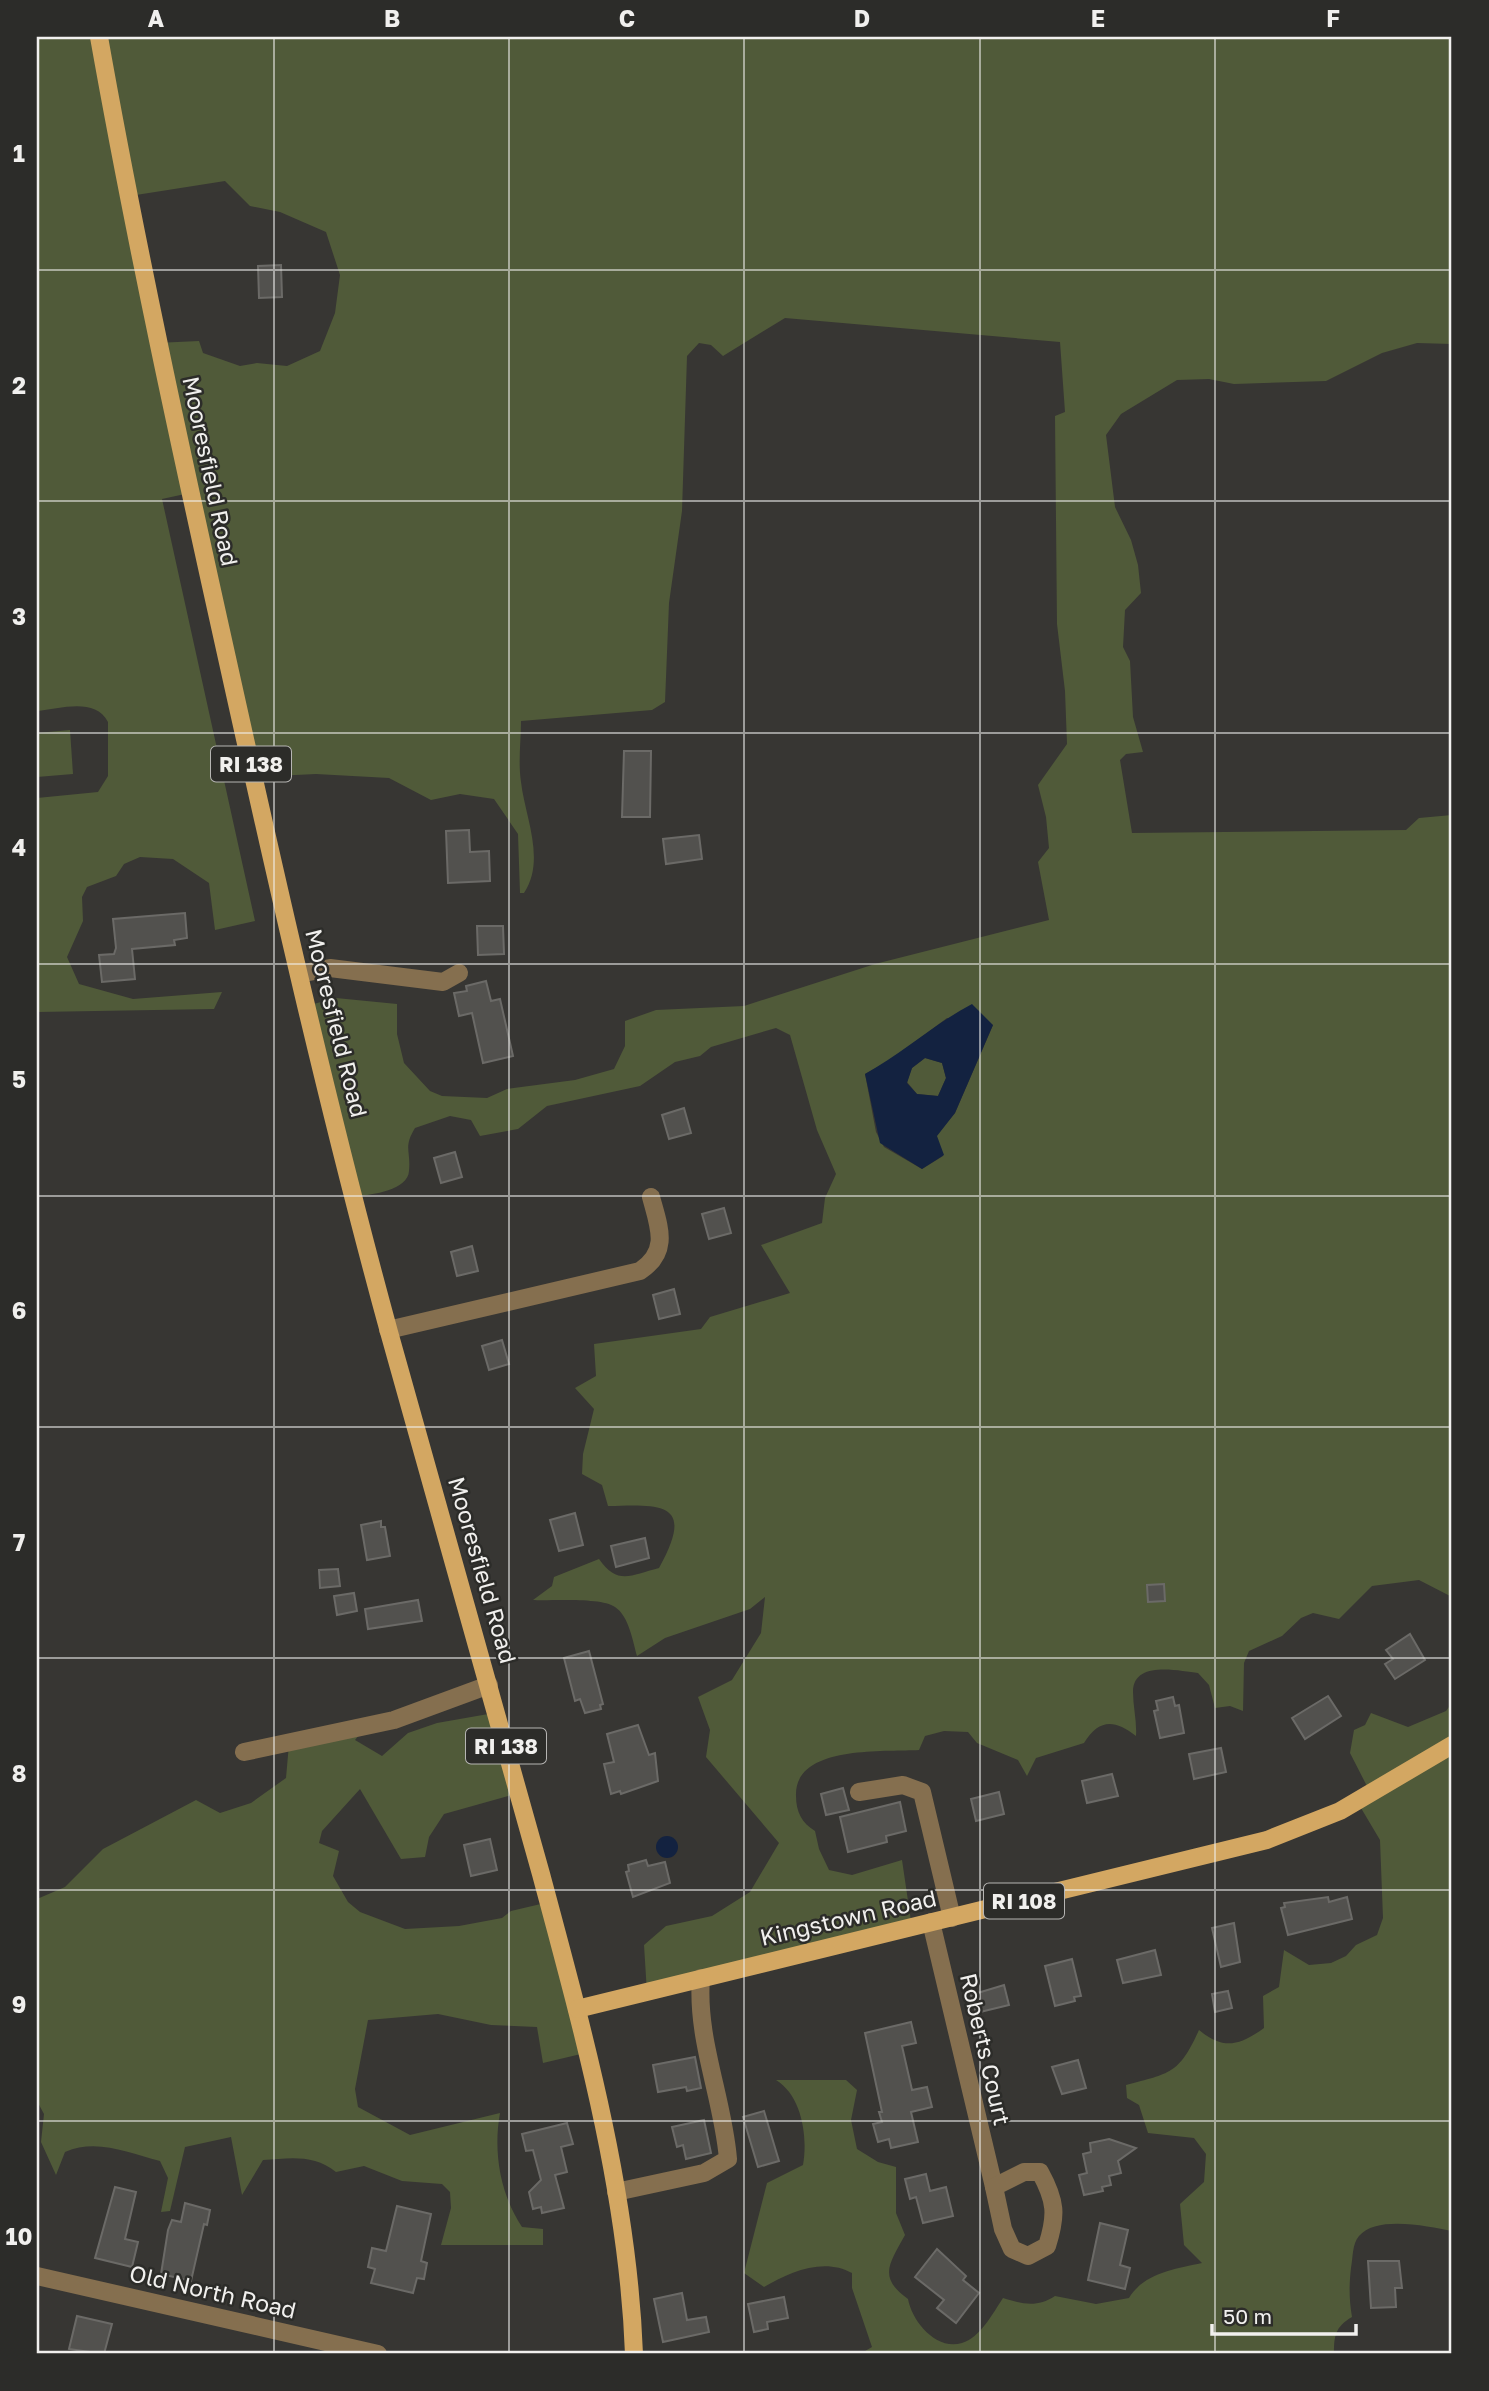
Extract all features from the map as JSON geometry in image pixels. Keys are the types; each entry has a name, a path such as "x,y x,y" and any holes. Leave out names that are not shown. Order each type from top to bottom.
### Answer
{"main road":[{"name":"Mooresfield Road","path":"99,37 127,192 174,418 299,974 388,1330 489,1685 577,2009"},
{"name":"Kingstown Road","path":"577,2009 1267,1840 1340,1811 1452,1745"},
{"name":"RI 138","path":"577,2009 626,2245 634,2354"}],"street":[{"path":"299,974 330,968 443,982 458,973"},
{"path":"388,1330 640,1271 654,1262 659,1251 661,1234 652,1197"},
{"path":"244,1752 383,1723 489,1685"},
{"path":"859,1792 903,1785 922,1793 952,1918"},
{"name":"Roberts Court","path":"931,1922 1003,2229 1012,2249 1028,2256 1046,2246 1056,2219 1050,2190 1040,2172 1024,2172 994,2187"},
{"path":"616,2192 704,2173 728,2159 726,2134 699,2008 701,1978"},
{"name":"Old North Road","path":"37,2276 378,2354"}],"green space":[{"path":"37,37 1452,37 1452,344 1417,343 1382,353 1326,381 1234,384 1209,379 1177,380 1121,414 1106,435 1115,507 1131,540 1138,565 1141,593 1125,610 1123,647 1130,661 1133,717 1143,752 1126,754 1120,760 1132,833 1406,830 1419,818 1452,815 1452,1597 1419,1580 1372,1586 1339,1619 1313,1613 1301,1618 1282,1636 1249,1651 1244,1663 1243,1711 1230,1706 1215,1708 1209,1685 1198,1673 1149,1671 1140,1675 1133,1692 1136,1736 1114,1724 1101,1726 1095,1729 1084,1743 1036,1758 1027,1776 1018,1760 977,1743 968,1732 944,1731 925,1736 919,1750 864,1752 825,1760 809,1768 799,1779 796,1796 801,1816 815,1831 819,1849 829,1870 852,1875 902,1860 912,1928 647,1993 644,1945 666,1926 712,1916 750,1892 779,1843 706,1757 710,1730 698,1697 732,1680 761,1633 765,1597 750,1609 665,1638 637,1656 624,1616 615,1607 588,1601 533,1600 552,1586 554,1577 599,1559 612,1573 619,1576 659,1568 674,1531 673,1519 668,1512 658,1508 608,1506 602,1485 582,1474 583,1454 594,1409 575,1388 596,1376 594,1344 701,1329 710,1317 790,1293 761,1245 822,1223 825,1198 836,1174 817,1130 790,1035 776,1028 711,1047 700,1056 675,1062 640,1086 547,1106 518,1129 480,1136 471,1120 450,1116 415,1128 408,1145 409,1171 403,1183 388,1190 357,1196 306,1006 336,998 397,1004 397,1034 404,1063 430,1091 442,1096 487,1098 507,1089 575,1080 614,1069 625,1046 625,1021 656,1010 744,1006 875,964 1049,920 1038,862 1049,848 1046,817 1038,785 1067,744 1065,691 1057,624 1055,416 1065,412 1060,342 785,318 723,356 711,345 699,343 687,356 682,511 669,603 665,702 652,710 521,721 520,774 534,853 530,880 524,893 520,893 518,834 494,799 460,794 431,800 389,778 316,774 253,777 185,494 162,499 255,921 215,930 209,883 173,859 140,857 124,864 116,876 87,887 82,897 83,921 67,957 79,984 133,999 222,992 214,1009 37,1012 37,798 98,792 108,776 108,722 95,709 86,707 37,711","holes":["225,181 250,206 280,212 326,232 340,275 335,313 320,351 287,366 257,363 240,366 203,353 199,341 156,343 136,195","947,1018 993,1025 955,1113 936,1136 943,1156 922,1169 884,1147 876,1132 865,1074 892,1059"]},
{"path":"70,730 73,774 37,777 37,733"},
{"path":"925,1058 942,1063 946,1078 938,1096 917,1094 907,1082 912,1068"},
{"path":"1452,1703 1452,2231 1390,2224 1377,2226 1359,2236 1354,2247 1350,2274 1352,2317 1342,2324 1337,2332 1334,2354 860,2354 872,2347 852,2288 852,2273 841,2268 818,2266 784,2276 764,2287 744,2273 767,2183 803,2165 805,2142 801,2118 792,2096 776,2080 846,2080 857,2090 851,2120 857,2149 878,2162 896,2167 896,2213 905,2235 891,2262 889,2276 892,2284 908,2299 920,2325 943,2343 962,2343 975,2336 1003,2298 1029,2304 1055,2296 1096,2304 1129,2298 1143,2283 1152,2278 1171,2270 1202,2263 1184,2245 1180,2204 1204,2182 1206,2154 1194,2138 1148,2133 1139,2105 1127,2098 1126,2085 1172,2070 1192,2045 1199,2030 1216,2041 1231,2043 1247,2039 1264,2028 1263,1996 1279,1987 1284,1950 1309,1965 1331,1963 1346,1956 1356,1945 1377,1935 1383,1918 1380,1840 1358,1803 1370,1792 1350,1753 1354,1730 1365,1725 1371,1713 1408,1727 1446,1711"},
{"path":"494,1713 515,1794 444,1814 429,1837 425,1857 401,1859 360,1789 322,1831 319,1843 339,1851 333,1876 348,1902 360,1912 405,1929 459,1926 502,1918 511,1911 545,1903 581,2054 543,2063 537,2027 491,2025 438,2014 368,2020 355,2089 358,2107 410,2135 500,2113 498,2158 508,2201 522,2227 543,2229 543,2245 441,2245 451,2208 450,2192 442,2184 402,2181 364,2166 336,2172 310,2160 263,2160 242,2195 231,2137 185,2147 170,2211 161,2212 168,2178 160,2161 112,2148 89,2146 65,2152 56,2175 41,2142 44,2114 37,2101 37,1899 65,1887 103,1849 196,1800 220,1813 251,1803 286,1778 289,1744 359,1735 355,1740 382,1756 408,1733 437,1723"}],"water":[{"path":"972,1004 993,1025 955,1113 937,1136 944,1155 922,1169 880,1143 865,1074","holes":["925,1058 942,1063 946,1078 938,1096 917,1094 907,1083 912,1068"]},
{"path":"667,1836 675,1839 678,1847 675,1855 667,1858 659,1855 656,1847 659,1839"}],"building":[{"path":"281,265 282,297 259,298 258,266"},
{"path":"624,751 651,751 650,817 622,817"},
{"path":"469,830 470,852 489,851 490,881 448,883 446,831"},
{"path":"699,835 702,859 666,864 663,839"},
{"path":"185,913 187,938 174,940 175,945 132,949 135,979 102,982 99,955 114,954 116,948 113,919"},
{"path":"477,926 503,926 504,954 478,955"},
{"path":"486,981 491,1001 500,999 513,1056 483,1063 472,1013 459,1016 454,993 467,991 466,986"},
{"path":"684,1108 691,1133 669,1139 662,1115"},
{"path":"455,1152 462,1177 441,1183 434,1158"},
{"path":"724,1208 731,1233 709,1239 702,1214"},
{"path":"472,1246 478,1271 457,1276 451,1252"},
{"path":"674,1289 680,1314 659,1319 653,1295"},
{"path":"502,1340 509,1364 489,1370 482,1346"},
{"path":"575,1513 583,1545 559,1551 550,1520"},
{"path":"381,1521 381,1527 385,1527 390,1556 367,1560 361,1525"},
{"path":"645,1538 649,1558 616,1567 611,1546"},
{"path":"338,1569 340,1586 320,1588 319,1570"},
{"path":"1164,1584 1165,1601 1148,1602 1147,1585"},
{"path":"354,1593 357,1611 337,1615 334,1596"},
{"path":"418,1600 422,1621 368,1629 365,1609"},
{"path":"1410,1634 1425,1660 1395,1679 1385,1664 1393,1659 1386,1650"},
{"path":"589,1651 603,1704 600,1705 601,1709 585,1713 580,1699 575,1701 564,1658"},
{"path":"1328,1696 1341,1716 1305,1739 1292,1718"},
{"path":"1173,1697 1175,1706 1179,1705 1184,1733 1160,1738 1154,1711 1158,1710 1156,1701"},
{"path":"638,1725 649,1755 655,1753 658,1781 621,1794 620,1791 611,1794 604,1764 614,1762 607,1734"},
{"path":"1221,1748 1226,1772 1194,1779 1189,1754"},
{"path":"1112,1774 1118,1796 1087,1803 1082,1781"},
{"path":"843,1788 849,1810 826,1815 821,1794"},
{"path":"999,1792 1004,1814 976,1821 971,1799"},
{"path":"900,1802 906,1831 886,1836 887,1842 848,1852 840,1817"},
{"path":"490,1839 497,1870 471,1876 464,1845"},
{"path":"646,1860 648,1866 665,1862 670,1883 633,1897 626,1872 629,1871 628,1865"},
{"path":"1328,1897 1329,1902 1347,1897 1352,1919 1288,1935 1281,1908 1285,1907 1284,1903"},
{"path":"1234,1923 1240,1962 1221,1967 1212,1928"},
{"path":"1155,1950 1161,1975 1123,1983 1117,1960"},
{"path":"1072,1959 1081,1996 1074,1997 1075,2001 1055,2006 1045,1966"},
{"path":"1004,1985 1009,2005 976,2013 971,1995"},
{"path":"1228,1991 1232,2008 1215,2012 1212,1994"},
{"path":"911,2022 916,2043 902,2046 912,2090 927,2087 932,2107 911,2112 918,2142 891,2148 889,2139 878,2142 873,2124 882,2122 879,2112 882,2112 865,2033"},
{"path":"695,2057 701,2088 687,2091 686,2087 658,2092 653,2065"},
{"path":"1078,2060 1086,2088 1062,2094 1052,2067"},
{"path":"764,2111 779,2161 758,2167 743,2117"},
{"path":"704,2120 711,2153 686,2159 683,2145 677,2147 672,2127"},
{"path":"567,2123 573,2144 561,2147 567,2172 555,2175 564,2208 542,2213 541,2207 533,2209 529,2192 541,2180 533,2150 526,2151 522,2134"},
{"path":"1109,2139 1136,2148 1118,2161 1121,2173 1109,2176 1111,2185 1102,2187 1103,2191 1084,2195 1079,2175 1087,2173 1083,2154 1091,2152 1090,2143"},
{"path":"926,2174 930,2191 946,2187 953,2216 923,2223 916,2197 910,2199 905,2179"},
{"path":"115,2187 136,2192 125,2239 138,2242 132,2267 95,2258"},
{"path":"185,2203 210,2210 207,2225 204,2224 191,2281 161,2274 168,2230 172,2220 181,2222"},
{"path":"397,2206 431,2214 421,2261 427,2263 424,2279 417,2278 413,2293 371,2283 375,2269 368,2267 372,2248 386,2251"},
{"path":"1100,2223 1128,2230 1120,2265 1130,2268 1125,2289 1088,2280"},
{"path":"937,2249 966,2276 963,2280 979,2293 956,2323 937,2308 944,2300 915,2277"},
{"path":"1368,2261 1399,2261 1402,2288 1395,2288 1396,2307 1371,2308"},
{"path":"682,2293 687,2320 706,2317 709,2332 663,2342 654,2299"},
{"path":"784,2297 788,2318 767,2322 768,2329 754,2332 748,2304"},
{"path":"77,2316 112,2324 104,2354 69,2349"}]}
